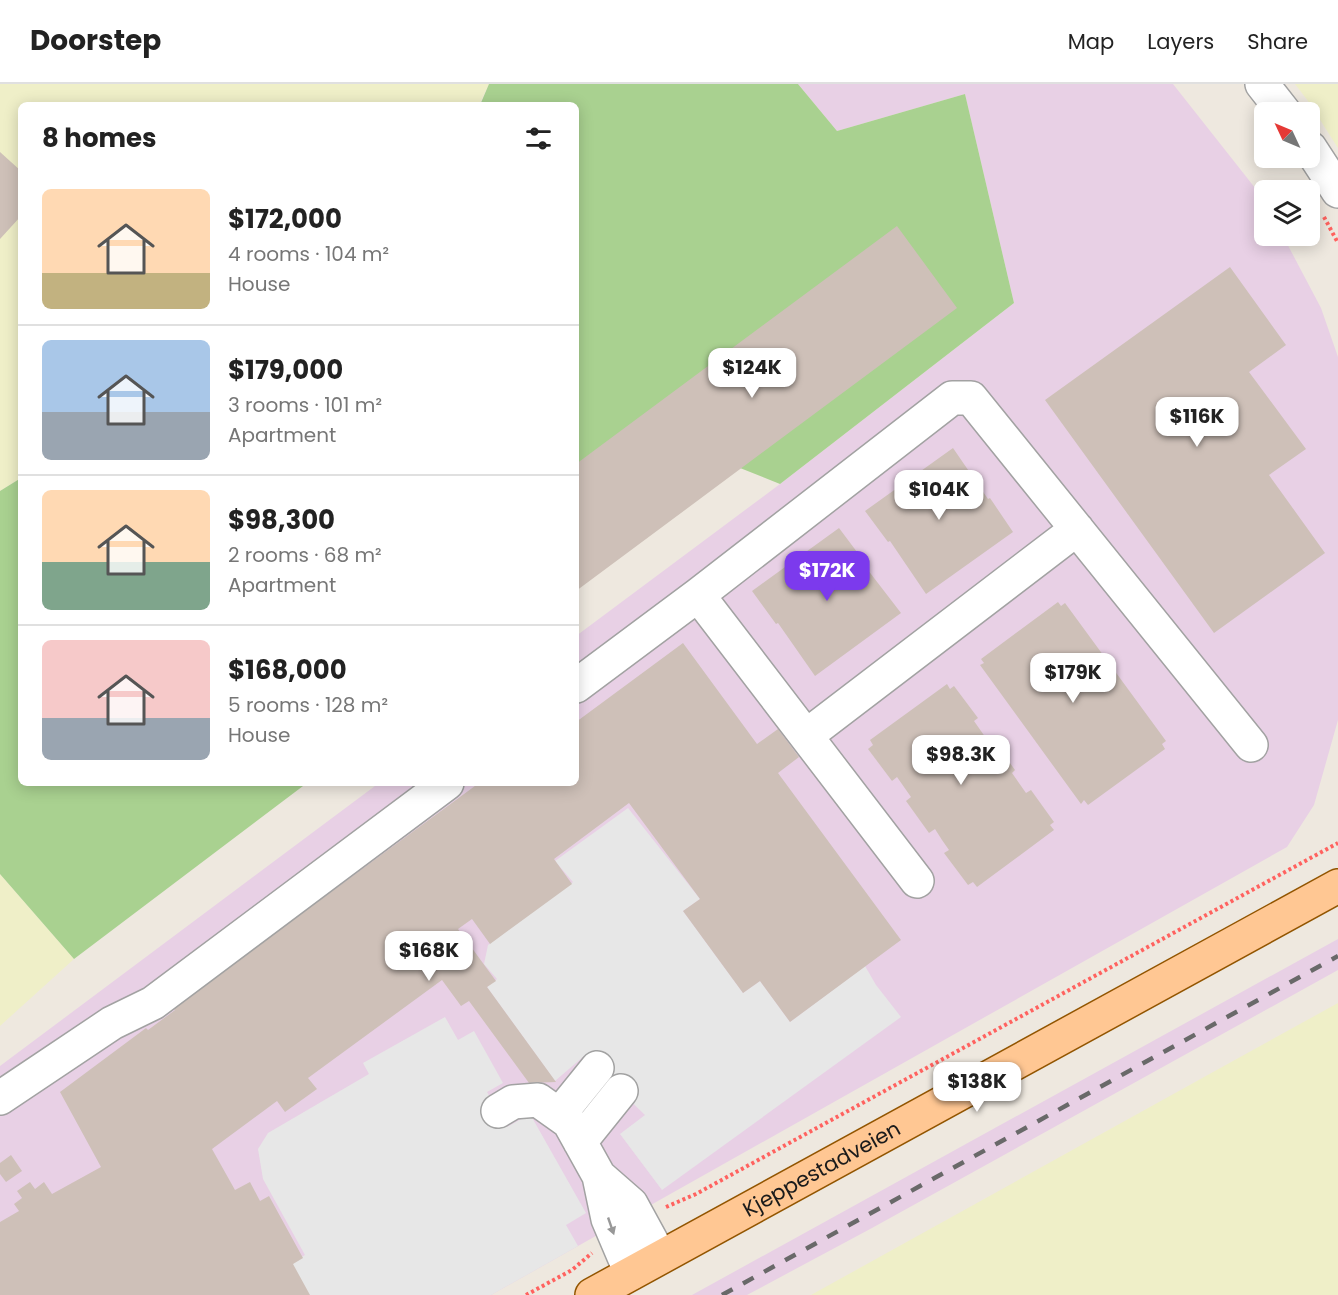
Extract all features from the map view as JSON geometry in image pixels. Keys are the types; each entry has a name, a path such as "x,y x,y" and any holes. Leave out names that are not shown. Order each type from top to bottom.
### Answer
{"main road":[{"name":"Kjeppestadveien","path":"592,1295 1338,886"}],"street":[{"path":"1262,84 1276,102"},
{"path":"1320,163 1338,191"},
{"path":"579,684 698,595 952,398 971,398 1251,744"},
{"path":"806,736 1077,529"},
{"path":"698,595 917,881"},
{"path":"0,1098 111,1023 153,1003 443,786"},
{"path":"559,1115 597,1068"},
{"path":"580,1142 621,1091"},
{"path":"498,1111 513,1102 538,1101 569,1122 599,1176 608,1219 631,1274"},
{"path":"599,1176 631,1204 660,1257"}],"path":[{"path":"657,1210 696,1194 1338,843"},
{"path":"526,1295 572,1270 594,1251"}],"shaded area":[{"path":"798,84 1173,84 1254,187 1254,246 1288,246 1321,308 1338,357 1338,720 1314,805 1287,847 491,1295 0,1295 0,1066 375,786 579,786 579,634 780,484 1014,303 965,94 837,131"},
{"path":"628,808 700,899 683,911 743,993 760,981 790,1022 865,966 876,985 901,1017 662,1190 620,1134 645,1115 584,1056 555,1081 487,987 497,979 484,964 488,945 573,882 555,861"},
{"path":"1338,939 1338,970 872,1228 747,1295 692,1295"},
{"path":"445,1017 458,1040 474,1031 503,1083 487,1092 507,1127 530,1114 586,1213 566,1225 578,1246 491,1295 296,1295 281,1269 305,1255 263,1179 258,1149 268,1133 369,1074 363,1063"}],"green space":[{"path":"0,84 489,84 480,102 18,102 18,480 0,491"},
{"path":"489,84 798,84 837,131 965,94 1014,303 780,484 730,464 579,578 579,102 481,102"},
{"path":"1295,84 1338,84 1338,148 1320,120 1320,102 1308,101"},
{"path":"18,480 18,786 303,786 74,959 0,874 0,491"},
{"path":"0,874 74,959 0,1026"},
{"path":"1338,1003 1338,1295 811,1295 1242,1056"}],"building":[{"path":"0,152 18,168 18,219 0,239"},
{"path":"897,226 957,308 579,589 579,462"},
{"path":"1230,267 1286,345 1249,372 1306,449 1269,475 1325,553 1214,633 1045,400"},
{"path":"953,448 1013,532 926,594 890,541 888,542 865,511"},
{"path":"839,528 901,613 815,676 778,623 776,624 752,591"},
{"path":"1058,602 1061,606 1065,603 1166,741 1162,744 1165,749 1088,805 1084,800 1081,804 980,665 984,663 981,659"},
{"path":"683,643 757,744 778,729 799,757 778,773 901,940 790,1022 760,981 743,993 683,911 700,899 629,803 554,859 572,884 490,944 472,919 458,929 496,981 487,987 556,1082 529,1083 469,1001 461,1006 442,980 308,1078 317,1089 285,1112 277,1101 212,1149 235,1190 250,1182 260,1201 269,1196 303,1258 293,1264 310,1295 0,1295 0,1222 19,1211 14,1204 22,1198 17,1191 30,1182 35,1189 44,1182 52,1194 101,1167 60,1092 146,1028 148,1030 175,1010 173,1008 475,786 579,786 579,720"},
{"path":"947,684 950,689 954,686 978,718 974,721 988,741 992,738 1015,770 1012,773 1026,793 1031,790 1054,822 1050,825 1054,830 977,887 973,882 968,885 944,853 949,850 935,829 929,833 906,801 911,797 897,777 892,781 868,749 873,745 870,740"},
{"path":"11,1155 22,1171 6,1182 0,1174 0,1163"}],"railway":[{"path":"722,1295 1338,956"}]}
